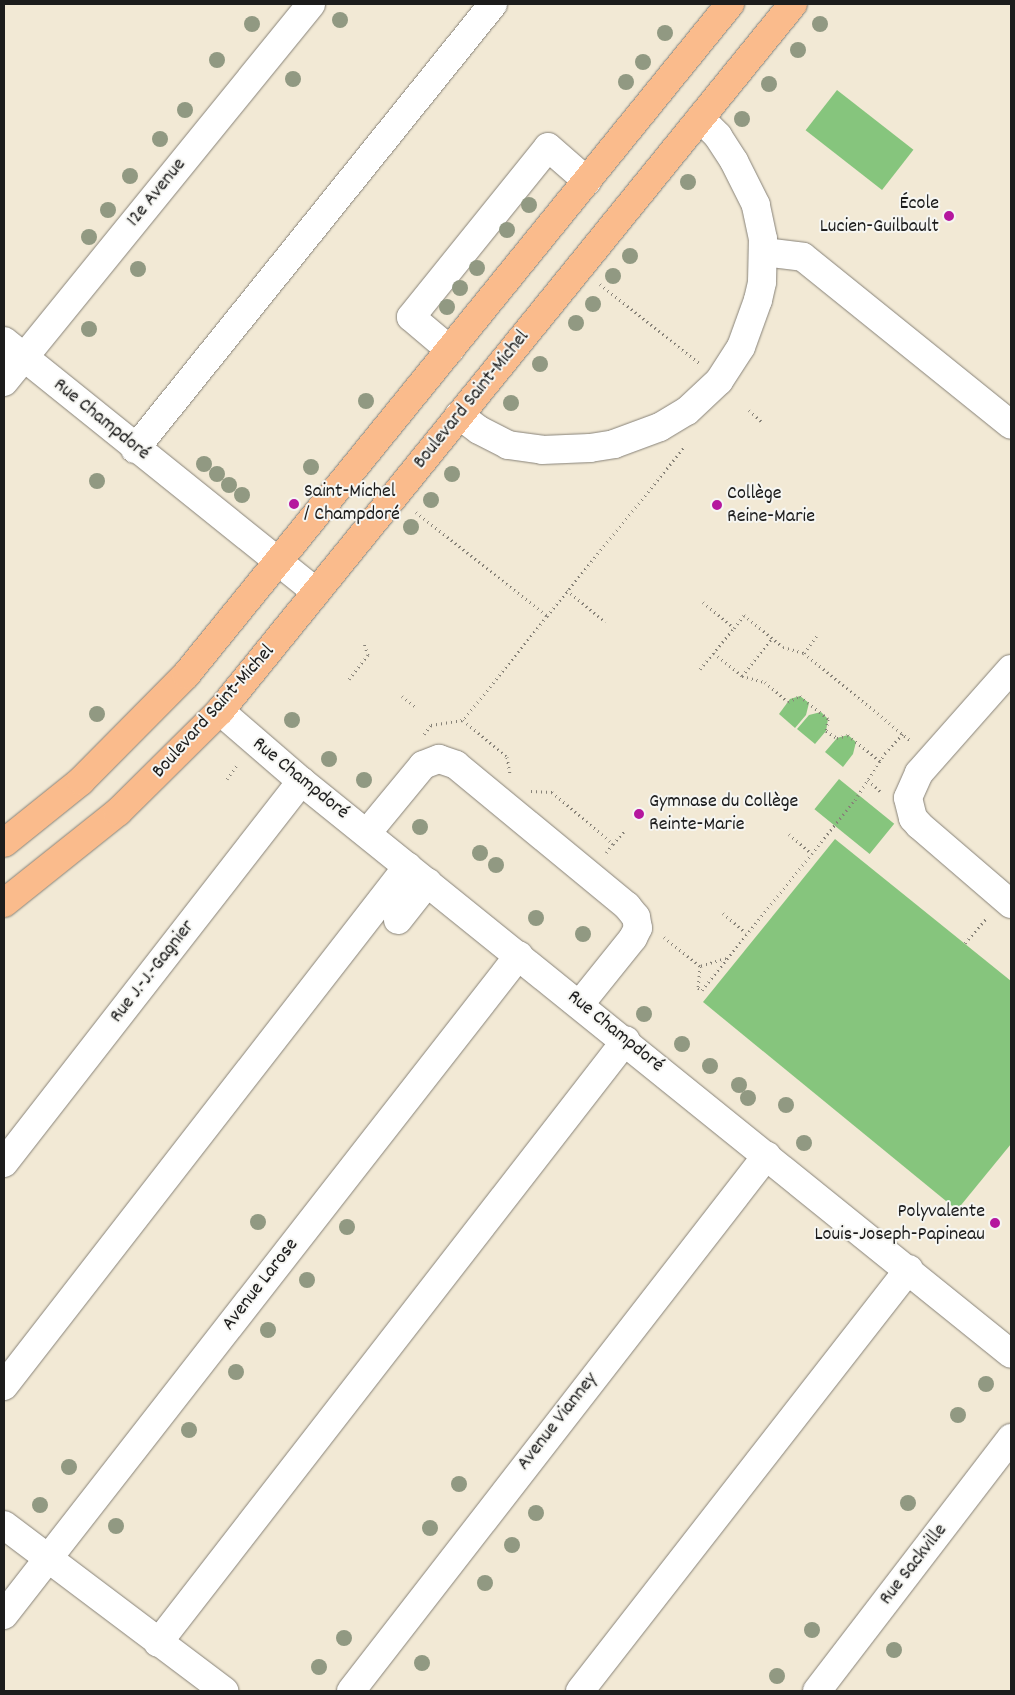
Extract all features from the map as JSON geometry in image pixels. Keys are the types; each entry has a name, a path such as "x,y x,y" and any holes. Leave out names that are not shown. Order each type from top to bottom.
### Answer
{"main road":[{"path":"4,843 81,781 144,720 186,675 730,4"},
{"name":"Boulevard Saint-Michel","path":"4,903 118,812 220,711 793,4"}],"street":[{"name":"12e Avenue","path":"4,382 14,349 311,4"},
{"path":"135,449 493,4"},
{"path":"459,415 495,439 542,450 614,444 660,427 700,401 732,363 758,300 764,252 756,205 747,184 727,148 700,118"},
{"path":"450,350 411,317 548,147 587,181"},
{"path":"764,252 803,257 1011,425"},
{"name":"Rue Champdoré","path":"14,349 135,449 316,592"},
{"path":"1011,669 919,773 908,798 913,818 919,825 1011,904"},
{"name":"Rue Champdoré","path":"220,711 301,781 626,1040 1011,1354"},
{"path":"367,834 423,765 439,759 460,769 627,906 636,917 638,928 633,938 580,1004"},
{"name":"Rue J.-J.-Gagnier","path":"4,1163 301,781"},
{"path":"398,920 418,874"},
{"path":"4,1386 418,874"},
{"name":"Avenue Larose","path":"4,1615 518,955"},
{"path":"158,1643 626,1040"},
{"name":"Avenue Vianney","path":"351,1691 767,1155"},
{"path":"580,1691 909,1269"},
{"name":"Rue Sackville","path":"817,1691 1011,1438"},
{"path":"4,1525 224,1691"}],"path":[{"path":"598,282 701,365"},
{"path":"749,410 764,423"},
{"path":"463,720 690,440"},
{"path":"413,510 547,616"},
{"path":"567,590 606,622"},
{"path":"703,602 734,628"},
{"path":"700,669 744,615 783,647 804,653 917,746"},
{"path":"804,653 818,634"},
{"path":"742,676 772,638"},
{"path":"349,679 368,655 364,643"},
{"path":"714,653 742,676 765,682 788,702 800,696 828,719 826,731 837,738 848,735 881,762"},
{"path":"402,696 416,707"},
{"path":"700,966 698,988 702,990 855,800 902,734"},
{"path":"226,779 240,761"},
{"path":"613,844 625,830"},
{"path":"788,834 812,854"},
{"path":"724,914 746,933"},
{"path":"656,932 700,966"},
{"path":"700,966 726,958"}],"green space":[{"path":"837,90 913,150 882,190 806,130"},
{"path":"800,696 809,703 806,715 795,728 779,714 790,699"},
{"path":"821,712 828,719 826,731 815,744 797,729 809,715"},
{"path":"848,735 856,742 853,754 843,767 825,752 837,738"},
{"path":"839,779 894,824 870,854 814,809"},
{"path":"835,839 1011,981 1011,1144 957,1210 703,1002"}],"place":[{"name":"École Lucien-Guilbault","path":"949,216"},
{"name":"Saint-Michel / Champdoré","path":"294,504"},
{"name":"Collège Reine-Marie","path":"717,505"},
{"name":"Gymnase du Collège Reinte-Marie","path":"639,814"},
{"name":"Polyvalente Louis-Joseph-Papineau","path":"995,1223"}]}
